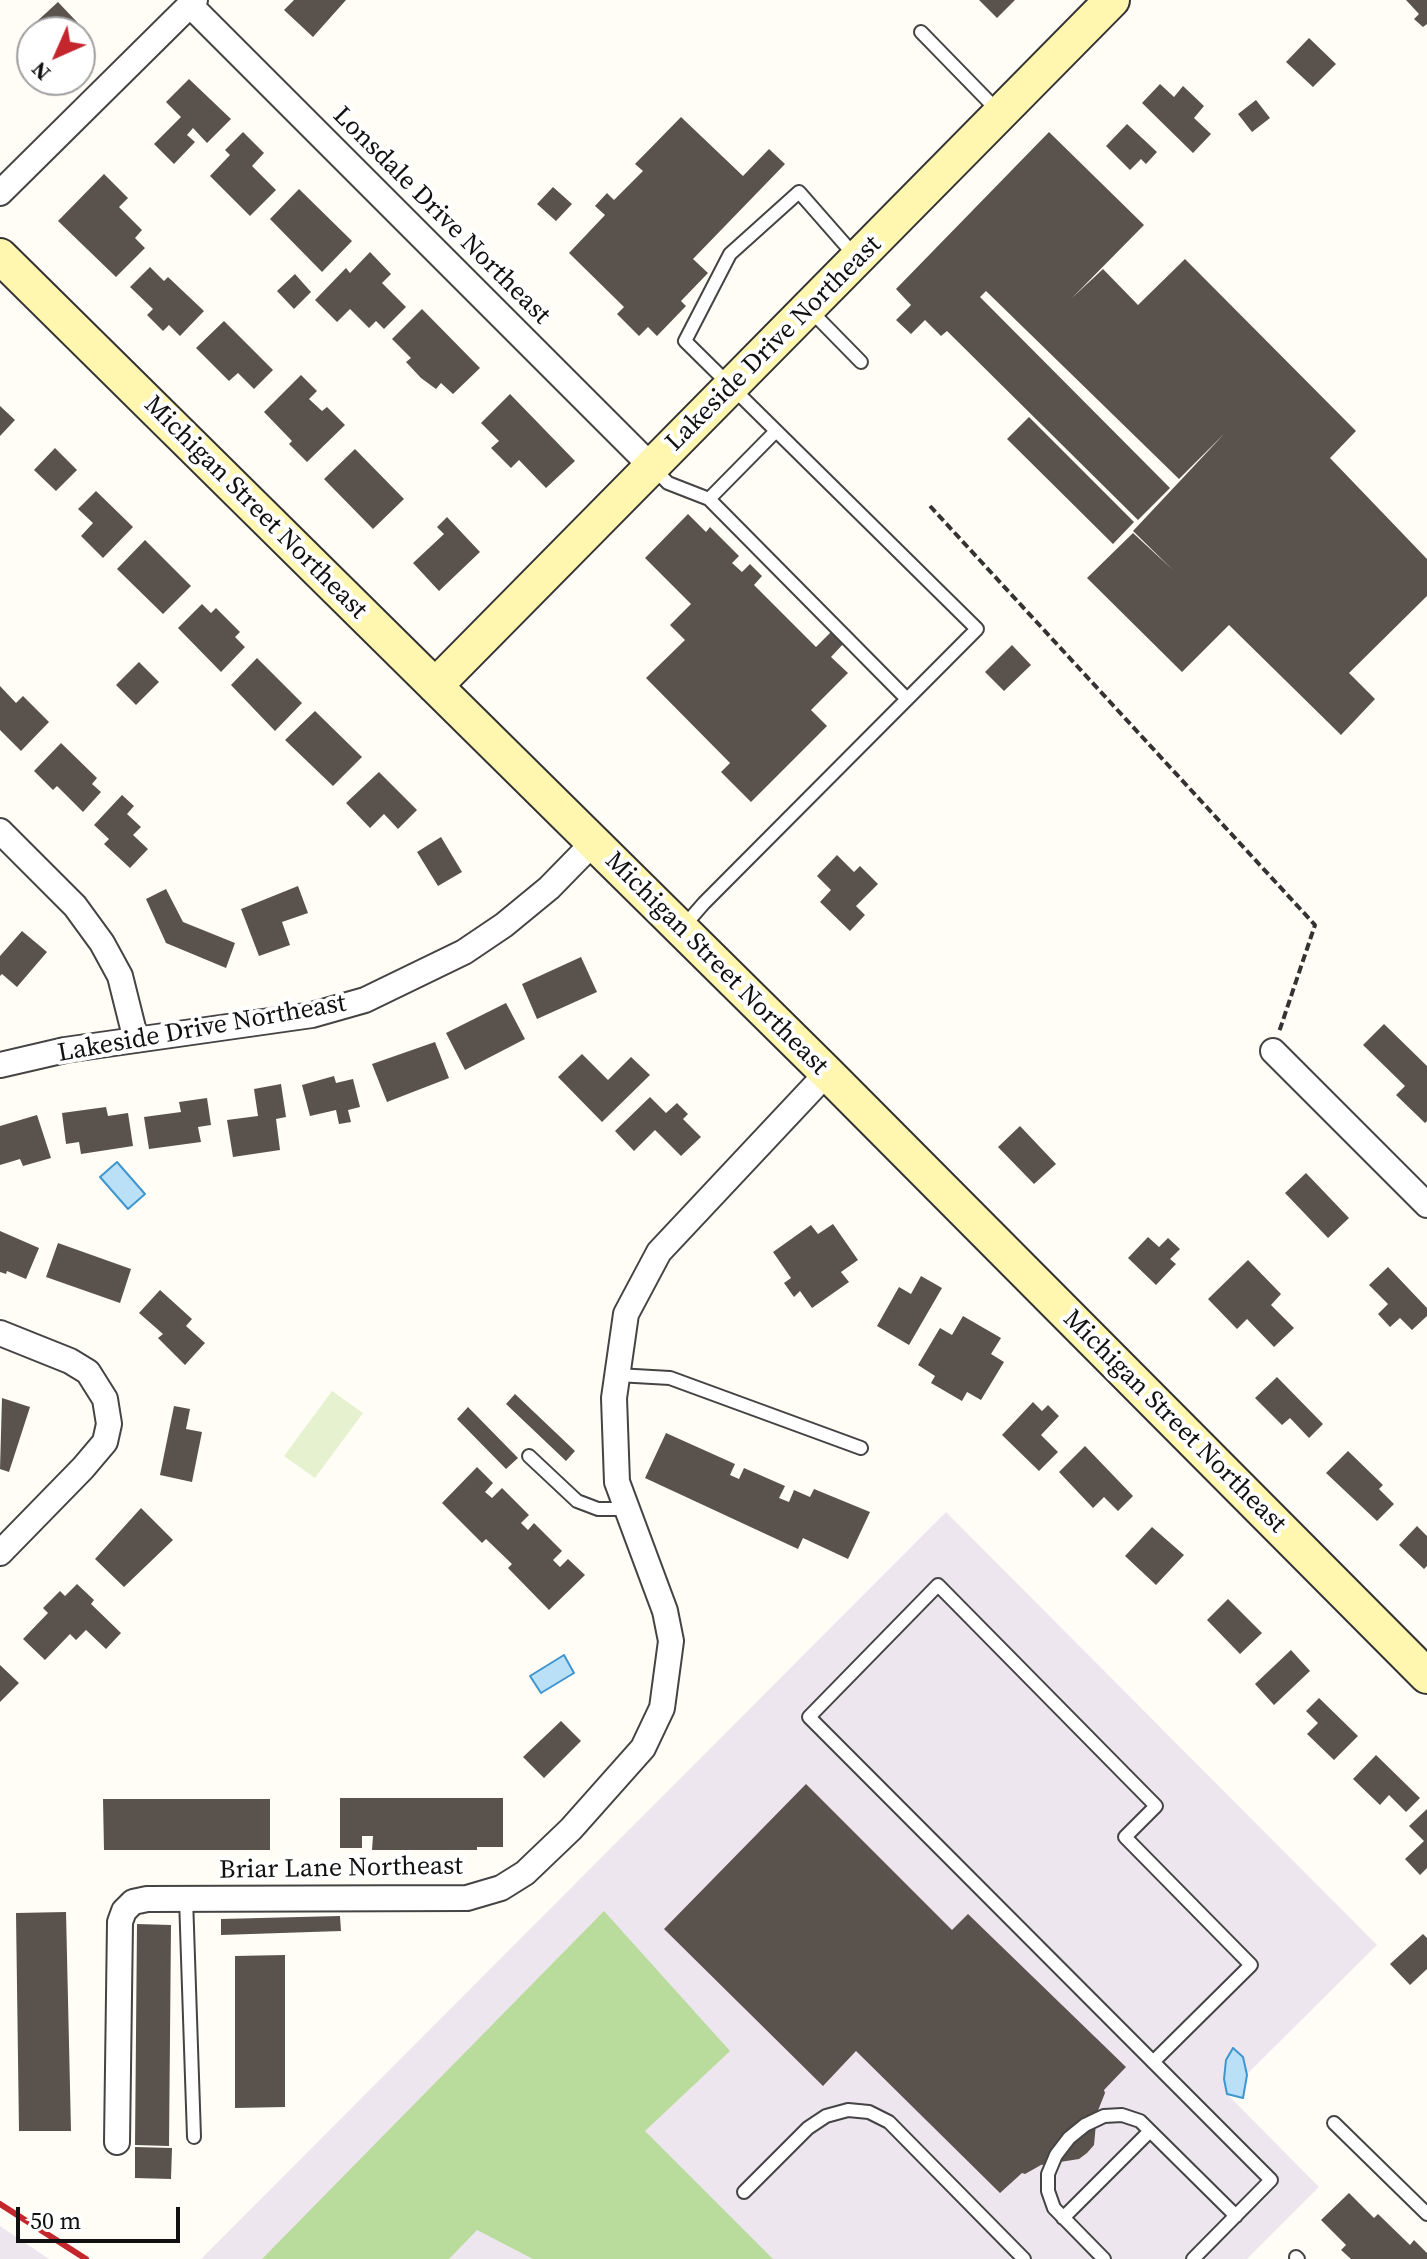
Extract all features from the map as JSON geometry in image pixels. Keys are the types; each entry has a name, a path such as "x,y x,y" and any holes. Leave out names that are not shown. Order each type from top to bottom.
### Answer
{"main road":[{"name":"Lakeside Drive Northeast","path":"435,686 1112,0"},
{"name":"Michigan Street Northeast","path":"0,256 827,1073 1427,1676"}],"street":[{"path":"0,193 192,3"},
{"name":"Lonsdale Drive Northeast","path":"192,3 652,467"},
{"path":"0,831 75,906 102,943 120,976 136,1040"},
{"name":"Lakeside Drive Northeast","path":"0,1065 65,1050 312,1015 365,1000 464,952 494,932 549,888 593,843"},
{"path":"1273,1051 1427,1205"},
{"name":"Briar Lane Northeast","path":"117,2142 120,1922 124,1911 133,1902 186,1898 467,1898 501,1888 525,1873 571,1829 643,1748 662,1708 671,1641 665,1611 617,1482 614,1398 626,1314 659,1252 827,1073"},
{"path":"0,1333 70,1361 88,1372 105,1399 109,1424 105,1442 0,1553"}],"lane":[{"path":"921,32 1001,114"},
{"path":"681,930 704,903 977,629 685,341 730,254 799,192 857,259"},
{"path":"809,309 861,362"},
{"path":"709,499 776,431"},
{"path":"652,467 668,483 709,499 907,699"},
{"path":"617,1375 670,1378 861,1448"},
{"path":"529,1456 577,1501 598,1509 627,1509"},
{"path":"1153,2062 1251,1965 1125,1837 1156,1806 938,1585 809,1717 1153,2062 1271,2180 1193,2259"},
{"path":"186,1898 194,2137"},
{"path":"744,2192 808,2128 826,2116 848,2110 869,2112 889,2122 1024,2259"},
{"path":"1104,2259 1054,2208 1048,2191 1048,2174 1056,2155 1069,2138 1085,2125 1104,2116 1122,2115 1140,2121 1236,2216"},
{"path":"1334,2123 1427,2214"},
{"path":"1063,2218 1150,2131"}],"path":[{"path":"930,506 1315,925 1273,1051"}],"shaded area":[{"path":"946,1512 1377,1945 1227,2094 1319,2187 1247,2259 201,2259"},
{"path":"0,2226 49,2259 0,2259"}],"green space":[{"path":"332,1391 363,1413 315,1478 284,1456"},
{"path":"604,1911 730,2051 645,2131 773,2259 533,2259 477,2230 449,2259 262,2259"}],"water":[{"path":"117,1162 145,1194 128,1209 100,1177"},
{"path":"564,1655 574,1673 541,1693 530,1676"},
{"path":"1233,2048 1243,2057 1247,2075 1243,2098 1227,2094 1224,2079 1226,2060"}],"building":[{"path":"294,0 346,0 313,37 284,10"},
{"path":"979,0 1015,0 997,18"},
{"path":"1406,0 1427,0 1427,24 1423,27 1414,19 1419,14"},
{"path":"58,2 71,16 43,16"},
{"path":"1309,38 1336,64 1313,87 1286,62"},
{"path":"189,79 231,119 207,143 193,128 187,135 195,142 174,164 154,144 181,117 166,102"},
{"path":"1160,84 1174,97 1183,86 1204,106 1194,118 1211,134 1193,153 1142,103"},
{"path":"1256,100 1270,118 1252,132 1238,114"},
{"path":"681,117 743,176 769,149 785,164 693,259 708,273 681,301 686,306 657,336 648,327 639,336 617,314 624,307 569,253 605,215 595,206 607,193 614,200 643,171 635,164"},
{"path":"1127,124 1157,152 1146,164 1141,159 1130,170 1106,146"},
{"path":"243,132 264,153 252,166 276,190 250,216 210,176 230,155 225,150"},
{"path":"1049,132 1144,225 1072,298 1103,269 1138,305 1185,259 1356,431 1330,458 1427,559 1427,596 1349,673 1375,699 1341,735 1229,625 1182,672 1087,578 1133,533 1173,570 1133,531 1225,433 1179,479 986,291 980,297 1170,488 1138,520 947,331 941,336 925,320 911,334 896,320 911,305 896,289"},
{"path":"104,174 128,198 119,207 142,230 135,238 145,248 116,277 58,221"},
{"path":"553,187 572,204 556,221 537,204"},
{"path":"299,189 352,241 322,272 270,219"},
{"path":"370,252 391,274 382,283 406,307 384,329 376,321 369,328 350,309 337,322 315,300 346,268 350,273"},
{"path":"150,267 164,281 168,277 204,311 180,336 169,325 163,331 147,315 153,309 130,287"},
{"path":"295,274 311,292 294,309 277,291"},
{"path":"422,309 480,368 453,394 441,383 436,389 421,378 406,362 411,358 392,339"},
{"path":"224,321 273,370 254,389 238,373 229,381 196,348"},
{"path":"301,375 317,391 309,399 322,411 327,407 345,425 307,462 264,412"},
{"path":"510,394 575,461 546,488 519,460 511,468 491,448 499,441 481,423"},
{"path":"0,406 15,420 0,436"},
{"path":"1029,417 1134,522 1113,544 1007,439"},
{"path":"55,448 77,470 56,491 34,470"},
{"path":"355,449 404,499 373,529 324,479"},
{"path":"96,491 133,527 103,558 81,536 93,523 78,509"},
{"path":"688,514 706,532 710,527 739,556 732,563 742,572 750,564 762,576 754,585 816,647 833,630 845,642 831,657 848,673 811,710 827,726 751,802 721,772 730,763 646,678 685,640 670,625 691,604 645,558"},
{"path":"447,517 480,552 439,591 413,563 444,534 437,527"},
{"path":"145,540 191,586 163,614 117,569"},
{"path":"202,604 211,613 216,608 240,632 235,637 245,647 221,672 178,628"},
{"path":"1012,645 1031,665 1004,691 985,672"},
{"path":"257,658 302,703 275,731 231,685"},
{"path":"139,662 159,682 136,705 116,685"},
{"path":"0,686 16,703 23,696 49,722 21,751 0,730"},
{"path":"315,711 362,757 333,786 285,740"},
{"path":"61,743 97,778 92,784 101,792 83,812 57,786 53,790 34,771"},
{"path":"379,772 417,810 398,829 384,814 370,828 346,803"},
{"path":"122,795 134,806 127,814 141,827 133,835 148,849 130,868 104,844 109,839 94,825"},
{"path":"441,837 462,872 438,886 417,852"},
{"path":"837,855 854,872 860,866 878,884 856,906 865,915 850,931 820,902 831,890 817,876"},
{"path":"298,886 308,913 282,922 290,945 259,956 241,909"},
{"path":"166,889 183,922 235,943 226,968 166,943 146,899"},
{"path":"22,931 47,952 17,987 2,974 0,976 0,956"},
{"path":"581,957 597,992 537,1019 522,984"},
{"path":"506,1003 525,1039 465,1070 446,1033"},
{"path":"1384,1024 1427,1066 1425,1123 1396,1095 1405,1086 1363,1045"},
{"path":"435,1042 449,1078 387,1102 372,1064"},
{"path":"582,1054 608,1080 631,1057 650,1075 602,1122 558,1077"},
{"path":"334,1076 336,1083 353,1079 360,1107 348,1110 351,1122 339,1124 336,1110 310,1116 302,1085"},
{"path":"281,1084 286,1117 276,1119 280,1150 233,1157 227,1120 258,1116 254,1089"},
{"path":"650,1097 666,1113 677,1103 688,1114 683,1119 701,1137 681,1156 655,1130 634,1151 615,1131"},
{"path":"207,1098 211,1125 198,1127 201,1142 149,1149 144,1117 181,1112 179,1102"},
{"path":"106,1107 108,1116 128,1113 133,1146 81,1154 79,1142 66,1144 62,1113"},
{"path":"37,1115 51,1158 23,1166 20,1159 0,1165 0,1126"},
{"path":"1020,1126 1056,1164 1034,1184 998,1147"},
{"path":"1306,1173 1349,1218 1328,1238 1285,1193"},
{"path":"833,1224 858,1260 841,1272 849,1282 812,1308 800,1291 794,1297 784,1283 791,1278 773,1252 811,1225 818,1234"},
{"path":"0,1231 39,1248 26,1279 7,1271 6,1274 0,1272"},
{"path":"1148,1237 1159,1247 1168,1238 1180,1249 1170,1259 1176,1264 1156,1285 1128,1258"},
{"path":"58,1243 131,1269 120,1303 46,1277"},
{"path":"1248,1260 1281,1294 1271,1305 1294,1328 1274,1347 1247,1319 1237,1329 1208,1299"},
{"path":"1388,1267 1427,1308 1427,1316 1412,1330 1400,1318 1390,1327 1378,1314 1388,1304 1369,1285"},
{"path":"921,1276 942,1288 909,1345 877,1326 899,1287 911,1294"},
{"path":"160,1290 192,1319 186,1326 205,1343 185,1365 158,1338 163,1334 139,1313"},
{"path":"963,1316 1001,1338 991,1354 1004,1362 981,1400 967,1392 962,1401 931,1383 935,1376 918,1365 940,1328 952,1335"},
{"path":"1277,1377 1323,1424 1309,1438 1290,1418 1282,1425 1255,1398"},
{"path":"515,1394 575,1451 566,1461 506,1404"},
{"path":"2,1398 30,1407 9,1472 0,1469"},
{"path":"1033,1402 1042,1411 1048,1405 1059,1416 1041,1435 1058,1452 1039,1471 1002,1435"},
{"path":"174,1406 190,1409 186,1429 202,1432 192,1482 160,1475"},
{"path":"468,1407 518,1458 506,1469 457,1419"},
{"path":"666,1433 735,1464 730,1475 739,1479 744,1468 785,1486 779,1498 789,1502 794,1490 810,1497 814,1489 870,1512 848,1559 803,1538 798,1549 645,1478"},
{"path":"1085,1446 1133,1496 1118,1511 1104,1497 1093,1508 1059,1472"},
{"path":"1348,1451 1383,1485 1379,1489 1394,1504 1377,1521 1326,1473"},
{"path":"477,1467 493,1483 485,1492 492,1498 502,1488 529,1515 521,1523 528,1530 534,1523 562,1551 553,1560 560,1567 568,1559 585,1575 549,1610 508,1568 512,1564 486,1539 482,1543 442,1503"},
{"path":"141,1508 173,1540 124,1587 95,1559"},
{"path":"1417,1526 1427,1536 1427,1566 1424,1569 1399,1545"},
{"path":"1152,1527 1184,1555 1156,1585 1125,1556"},
{"path":"77,1584 94,1600 91,1604 121,1633 106,1649 86,1630 76,1640 70,1634 45,1660 23,1639 48,1613 43,1608 60,1591 65,1596"},
{"path":"1228,1599 1262,1633 1240,1654 1207,1620"},
{"path":"1291,1650 1310,1671 1274,1705 1255,1684"},
{"path":"0,1665 19,1683 0,1702"},
{"path":"1319,1698 1358,1736 1334,1760 1307,1734 1318,1723 1306,1711"},
{"path":"561,1721 581,1741 544,1778 523,1757"},
{"path":"1376,1755 1420,1798 1406,1812 1389,1795 1380,1805 1353,1779"},
{"path":"806,1784 952,1930 968,1914 1126,2067 1104,2090 1097,2113 1094,2145 1079,2159 1041,2165 1022,2173 1000,2193 856,2051 823,2086 664,1929"},
{"path":"340,1798 503,1798 503,1847 477,1847 477,1850 372,1850 373,1836 362,1836 362,1848 340,1848"},
{"path":"103,1799 270,1799 270,1850 104,1850"},
{"path":"1427,1809 1427,1868 1420,1875 1405,1859 1424,1841 1409,1826"},
{"path":"66,1912 71,2131 19,2131 16,1913"},
{"path":"340,1916 341,1931 221,1935 221,1919"},
{"path":"137,1924 171,1925 169,2146 135,2145"},
{"path":"1423,1934 1427,1938 1427,1969 1410,1985 1390,1964"},
{"path":"285,1955 285,2107 235,2108 235,1956"},
{"path":"135,2147 172,2148 171,2179 135,2178"},
{"path":"1349,2193 1374,2218 1378,2214 1410,2245 1414,2240 1427,2253 1427,2259 1351,2259 1341,2250 1346,2245 1321,2220"}],"railway":[{"path":"0,2204 86,2259"}]}
